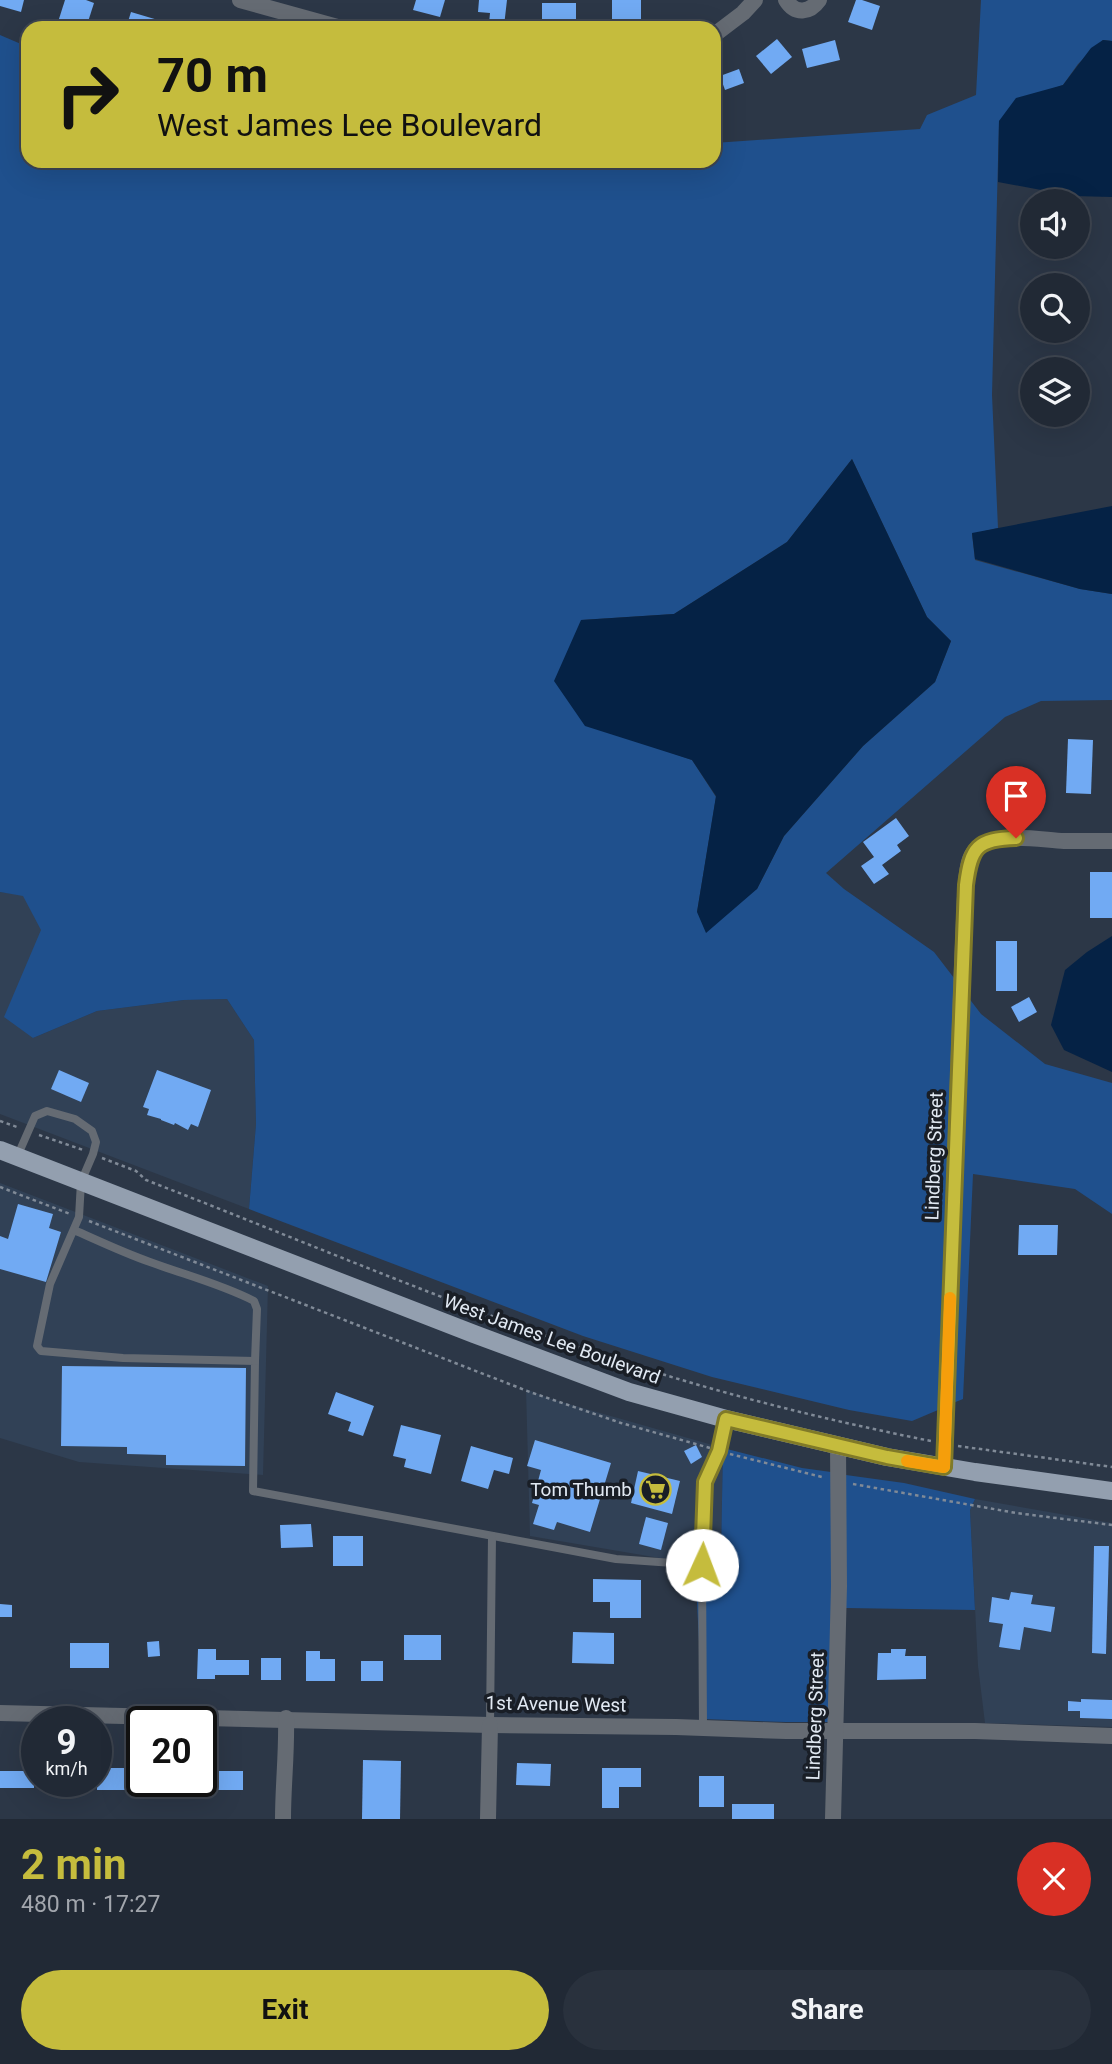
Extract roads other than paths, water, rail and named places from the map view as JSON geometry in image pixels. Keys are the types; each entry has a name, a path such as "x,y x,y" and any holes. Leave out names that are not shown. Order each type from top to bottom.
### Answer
{"main road":[{"name":"West James Lee Boulevard","path":"0,1150 629,1392 838,1446 944,1467 1112,1490"}],"street":[{"path":"240,0 316,21"},
{"path":"721,30 755,0"},
{"path":"786,0 794,9 801,11 814,7 819,0"},
{"name":"Lindberg Street","path":"944,1467 965,898 970,859 976,849 988,841 998,839 1112,841"},
{"name":"Lindberg Street","path":"833,1819 839,1586 838,1446"},
{"name":"1st Avenue West","path":"0,1713 786,1731 975,1731 1112,1736"},
{"path":"283,1819 286,1718"},
{"path":"488,1819 490,1725"}],"lane":[{"path":"17,1157 35,1116 47,1111 75,1119 92,1131 96,1142 81,1182 79,1217 50,1284 37,1346 41,1351 122,1358 255,1362"},
{"path":"74,1230 115,1249 220,1286 254,1301 257,1309 253,1491 616,1559 702,1565"},
{"path":"703,1728 702,1565 705,1482 719,1451 726,1419"},
{"path":"490,1725 492,1536"}],"place":[{"name":"Tom Thumb","path":"655,1489"}]}
